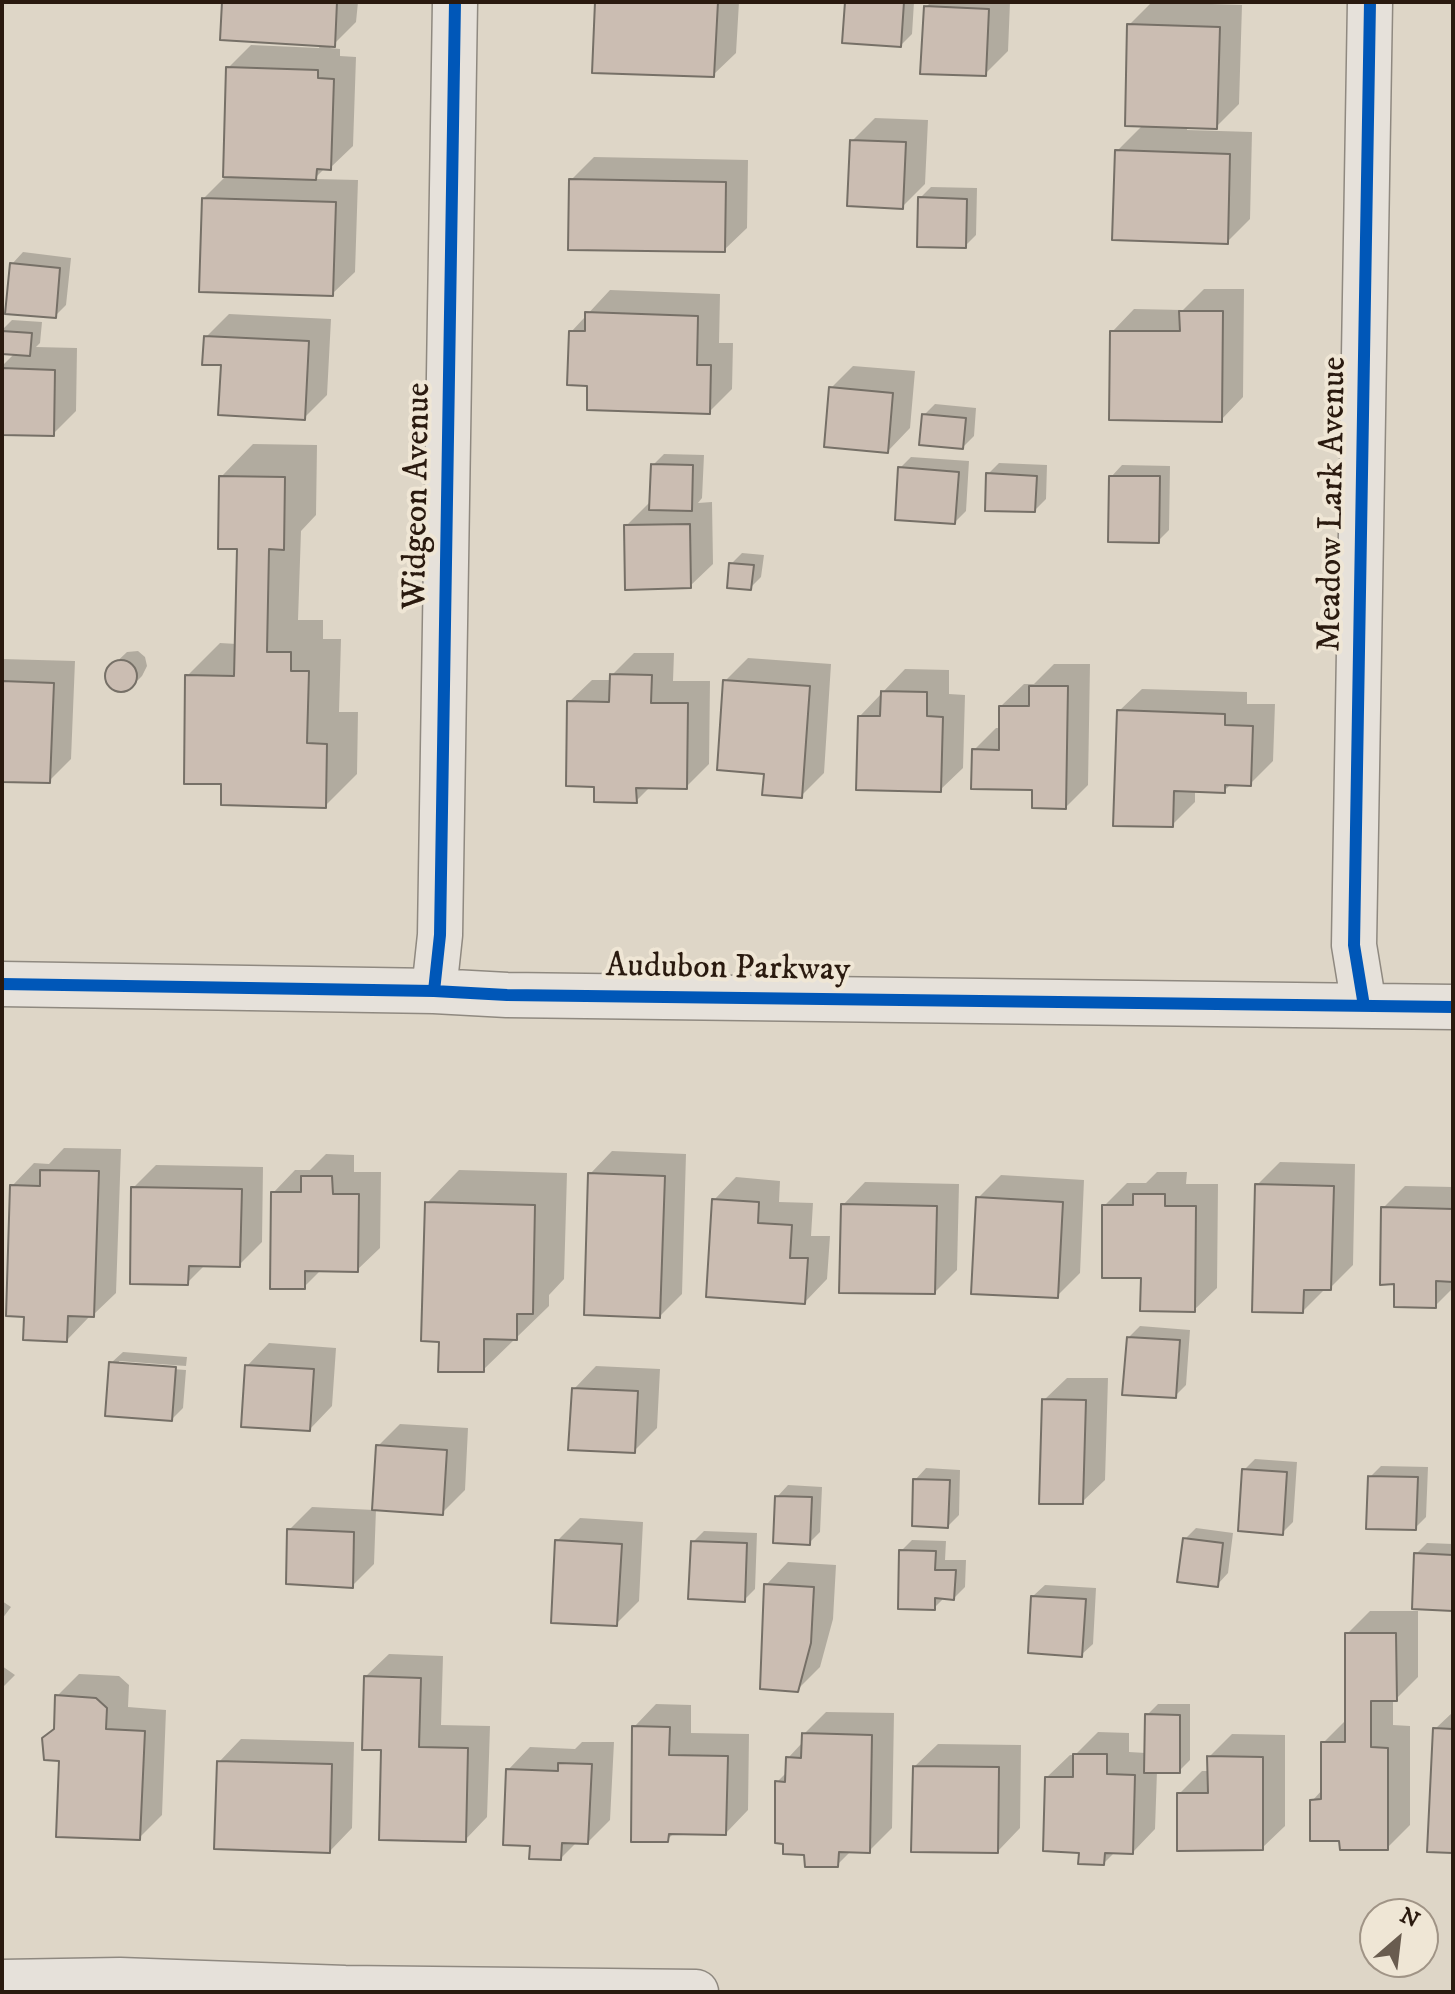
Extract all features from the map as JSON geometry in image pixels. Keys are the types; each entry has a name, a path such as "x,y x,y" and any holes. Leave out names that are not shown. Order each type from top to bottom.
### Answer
{"street":[{"name":"Widgeon Avenue","path":"434,991 440,935 455,2"},
{"name":"Meadow Lark Avenue","path":"1364,1006 1354,945 1370,2"},
{"name":"Audubon Parkway","path":"2,984 434,991 507,995 1453,1007"},
{"path":"2,1982 120,1980 345,1988 696,1992"}],"building":[{"path":"222,2 337,2 335,47 220,40"},
{"path":"595,2 718,2 714,77 592,73"},
{"path":"845,2 904,2 901,47 842,43"},
{"path":"924,6 989,9 986,76 920,74"},
{"path":"1127,24 1220,27 1217,129 1125,126"},
{"path":"226,67 318,70 318,78 334,79 331,170 317,169 316,180 223,177"},
{"path":"850,140 906,142 903,209 847,206"},
{"path":"1115,150 1230,154 1228,244 1112,240"},
{"path":"569,179 726,182 725,252 568,250"},
{"path":"918,197 967,199 966,248 917,247"},
{"path":"202,198 336,202 333,296 199,292"},
{"path":"10,263 60,268 56,318 5,314"},
{"path":"1179,311 1223,311 1222,422 1109,420 1110,331 1180,331"},
{"path":"585,312 698,316 697,365 711,365 710,414 587,410 587,386 567,385 569,331 585,331"},
{"path":"2,331 32,333 30,356 2,354"},
{"path":"204,336 309,341 305,420 218,415 221,365 202,365"},
{"path":"2,368 55,370 54,436 2,435"},
{"path":"829,387 893,393 888,453 824,447"},
{"path":"922,414 966,418 963,449 919,445"},
{"path":"651,464 693,465 692,511 649,510"},
{"path":"898,467 959,472 955,524 895,520"},
{"path":"986,473 1037,476 1035,512 985,511"},
{"path":"219,476 285,477 284,550 269,549 267,652 291,652 291,671 309,671 307,743 327,744 326,808 221,805 221,784 184,784 185,675 234,676 237,549 218,549"},
{"path":"1109,476 1160,476 1159,543 1108,542"},
{"path":"690,524 691,588 625,590 624,525"},
{"path":"729,563 754,565 751,590 727,588"},
{"path":"121,660 132,665 137,676 132,687 121,692 110,687 105,676 110,665"},
{"path":"610,674 652,675 651,703 688,703 687,789 636,788 637,803 594,802 594,787 566,786 567,701 609,702"},
{"path":"723,680 810,686 802,798 762,795 764,774 717,770"},
{"path":"2,681 54,683 50,783 2,782"},
{"path":"1029,686 1068,686 1066,809 1032,808 1032,790 971,789 972,749 999,750 999,706 1029,706"},
{"path":"881,691 927,692 927,716 943,717 941,792 856,790 858,716 880,716"},
{"path":"1117,710 1225,714 1225,725 1253,726 1251,786 1225,785 1225,793 1174,791 1173,827 1113,826"},
{"path":"40,1170 99,1171 94,1317 68,1316 67,1342 23,1340 24,1317 6,1316 10,1185 40,1186"},
{"path":"588,1173 665,1176 660,1318 584,1315"},
{"path":"301,1176 332,1176 333,1194 359,1194 358,1272 305,1271 305,1289 270,1289 271,1192 301,1192"},
{"path":"1255,1184 1334,1186 1331,1290 1304,1290 1303,1313 1252,1312"},
{"path":"131,1187 242,1189 240,1267 189,1266 188,1285 130,1284"},
{"path":"1133,1194 1165,1194 1165,1206 1196,1206 1195,1312 1140,1311 1141,1278 1102,1278 1102,1205 1133,1205"},
{"path":"976,1197 1063,1202 1058,1298 971,1294"},
{"path":"712,1199 759,1202 758,1223 792,1225 790,1258 808,1258 805,1304 706,1297"},
{"path":"425,1202 535,1205 533,1314 517,1314 517,1340 484,1339 484,1372 438,1372 439,1342 421,1341"},
{"path":"841,1204 937,1206 935,1294 839,1293"},
{"path":"1381,1207 1453,1209 1453,1282 1436,1281 1436,1308 1394,1307 1394,1284 1380,1285"},
{"path":"1127,1337 1180,1340 1176,1398 1122,1395"},
{"path":"109,1362 176,1367 172,1421 105,1416"},
{"path":"245,1365 314,1369 310,1431 241,1427"},
{"path":"572,1388 638,1391 635,1453 568,1450"},
{"path":"1042,1399 1086,1400 1083,1504 1039,1504"},
{"path":"376,1445 447,1450 443,1515 372,1510"},
{"path":"1242,1469 1287,1472 1283,1535 1238,1531"},
{"path":"1368,1476 1418,1477 1416,1530 1366,1529"},
{"path":"913,1479 950,1480 948,1528 912,1526"},
{"path":"775,1496 812,1497 810,1545 773,1543"},
{"path":"287,1529 354,1532 353,1588 286,1584"},
{"path":"1183,1538 1223,1543 1218,1587 1177,1582"},
{"path":"555,1540 622,1544 617,1626 551,1623"},
{"path":"691,1541 747,1543 745,1602 688,1599"},
{"path":"899,1550 936,1551 935,1570 956,1570 954,1600 935,1598 935,1610 898,1609"},
{"path":"1414,1553 1453,1555 1453,1611 1412,1609"},
{"path":"764,1584 814,1587 811,1643 798,1692 760,1689"},
{"path":"1031,1596 1086,1599 1082,1657 1028,1653"},
{"path":"1345,1633 1396,1633 1397,1701 1371,1701 1371,1747 1388,1748 1388,1850 1340,1850 1339,1841 1310,1841 1310,1800 1321,1799 1321,1742 1345,1742"},
{"path":"364,1676 421,1678 419,1747 468,1748 466,1842 379,1840 381,1750 362,1750"},
{"path":"55,1695 96,1698 107,1708 106,1729 145,1731 140,1840 56,1837 59,1761 44,1760 42,1738 54,1729"},
{"path":"1145,1714 1180,1715 1180,1773 1144,1773"},
{"path":"632,1726 670,1727 669,1755 728,1756 726,1835 669,1834 668,1842 631,1842"},
{"path":"1433,1728 1453,1729 1453,1853 1427,1852"},
{"path":"802,1733 872,1735 870,1853 839,1852 838,1867 805,1867 804,1855 783,1854 783,1844 775,1843 775,1781 785,1782 786,1757 801,1758"},
{"path":"1073,1754 1107,1754 1107,1774 1135,1775 1133,1854 1105,1853 1104,1865 1078,1864 1079,1853 1043,1851 1045,1777 1073,1777"},
{"path":"1207,1756 1263,1757 1263,1850 1177,1851 1177,1793 1208,1793"},
{"path":"217,1761 332,1764 330,1853 214,1849"},
{"path":"558,1763 592,1764 588,1844 562,1843 561,1860 529,1859 530,1846 503,1845 506,1769 558,1771"},
{"path":"913,1766 999,1767 998,1853 911,1852"}],"cycle path":[{"path":"434,991 440,935 455,2"},
{"path":"1364,1006 1354,945 1370,2"},
{"path":"2,984 434,991 507,995 1453,1007"}]}
